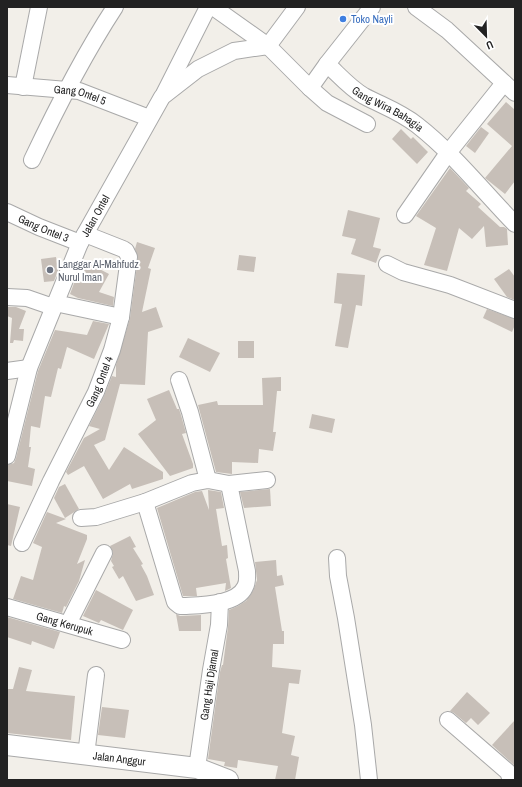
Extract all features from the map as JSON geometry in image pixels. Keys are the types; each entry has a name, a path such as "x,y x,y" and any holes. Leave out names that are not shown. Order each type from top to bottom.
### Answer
{"street":[{"path":"15,86 39,7"},
{"path":"32,160 66,89 101,28 115,7"},
{"path":"162,97 208,7"},
{"path":"213,7 268,46 327,103 367,124"},
{"path":"268,46 297,7"},
{"path":"310,88 372,7"},
{"path":"405,215 448,153 510,88 447,30 416,7"},
{"name":"Jalan Ontel","path":"7,456 29,368 82,238 162,97 198,68 234,51 268,46"},
{"name":"Gang Wira Bahagia","path":"327,64 364,96 392,108 411,120 448,153 515,224"},
{"name":"Gang Ontel 5","path":"15,86 79,91 149,118"},
{"name":"Gang Ontel 3","path":"7,212 39,227 82,238"},
{"name":"Gang Ontel 4","path":"22,543 51,481 96,392 112,350 121,317 129,258 128,254 123,249 82,238"},
{"path":"387,264 403,272 450,285 515,310"},
{"path":"7,297 27,298 54,305 121,317"},
{"path":"7,371 29,368"},
{"path":"179,380 190,412 208,480"},
{"path":"81,518 96,517 145,502 192,483 208,480 229,484 267,480"},
{"path":"145,502 175,602 180,606 184,606 220,602 238,595 243,590 247,580 247,571 229,484"},
{"path":"68,624 104,553"},
{"path":"337,558 338,576 362,718 369,780"},
{"name":"Gang Haji Djamal","path":"197,768 219,625 220,602"},
{"name":"Gang Kerupuk","path":"7,607 122,640"},
{"path":"86,755 96,675"},
{"path":"448,720 508,772 511,780"},
{"name":"Jalan Anggur","path":"7,745 197,768 224,779"}],"building":[{"path":"506,102 515,110 515,181 505,194 485,178 512,146 487,124"},
{"path":"481,127 489,133 475,153 466,146"},
{"path":"401,129 411,139 413,137 428,152 417,164 392,139"},
{"path":"450,168 469,188 466,191 481,204 478,207 500,227 507,229 508,245 486,247 484,226 472,239 459,228 447,271 424,265 436,228 416,216"},
{"path":"348,210 380,218 373,247 381,249 376,263 351,254 356,239 342,236"},
{"path":"137,242 155,248 148,268 151,269 142,312 156,307 163,327 148,332 145,385 120,384 105,440 94,445 109,470 124,447 163,472 163,479 132,489 130,484 103,499 84,466 68,475 66,472 84,438 100,429 89,426 112,376 116,377 116,365 130,318 138,258 135,249"},
{"path":"239,255 256,257 254,272 237,270"},
{"name":"Langgar Al-Mahfudz Nurul Iman","path":"56,257 58,271 54,281 44,282 41,259"},
{"path":"88,263 109,274 99,292 114,297 113,306 78,298 70,294 76,278 79,279"},
{"path":"509,269 515,277 515,300 507,297 494,279"},
{"path":"337,273 365,275 362,306 356,305 348,348 335,346 342,304 334,303"},
{"path":"7,307 16,307 26,311 19,329 24,329 23,341 14,340 13,343 10,343 12,318 7,316"},
{"path":"487,309 515,319 515,325 512,332 483,318"},
{"path":"93,321 109,324 94,359 67,347 61,369 58,368 51,397 45,396 40,428 31,426 29,447 31,447 28,467 35,469 32,486 7,481 8,465 14,463 16,458 38,371 55,330 87,335"},
{"path":"188,338 220,353 210,372 179,357"},
{"path":"238,341 254,341 254,358 238,358"},
{"path":"281,377 281,391 277,391 273,432 276,432 273,451 259,449 258,463 232,462 232,474 216,472 198,405 217,401 218,405 263,405 262,378"},
{"path":"169,390 181,415 186,433 182,434 193,464 193,468 170,476 138,434 156,420 147,399"},
{"path":"312,414 335,419 332,433 309,428"},
{"path":"65,484 79,509 65,518 54,498 59,487"},
{"path":"270,489 271,506 244,508 240,492"},
{"path":"208,490 221,492 224,508 216,509 222,546 227,545 228,558 226,559 231,588 225,591 226,583 196,588 197,596 183,596 157,508 195,492 202,491 209,510"},
{"path":"7,504 20,507 11,546 7,545"},
{"path":"47,512 66,519 56,523 87,535 87,539 77,564 85,560 79,581 66,607 64,606 62,613 13,599 21,576 33,580 42,547 33,543"},
{"path":"130,536 136,547 133,548 143,564 141,565 154,595 136,601 123,576 119,579 112,567 114,566 111,561 113,553 110,546"},
{"path":"276,560 277,576 282,575 284,585 275,587 282,631 284,631 284,644 273,644 272,667 301,670 299,684 289,683 282,733 295,736 291,755 299,757 295,780 275,780 278,766 238,760 237,768 224,766 225,762 208,759 220,672 223,665 229,610 246,601 253,591 257,580 255,562"},
{"path":"96,590 133,610 123,630 101,620 99,623 83,616"},
{"path":"176,614 180,616 201,615 201,631 179,631"},
{"path":"7,617 60,632 54,649 32,641 31,645 7,637"},
{"path":"19,667 32,670 26,691 75,696 71,740 7,733 7,689 13,689"},
{"path":"467,692 490,713 478,725 471,718 466,723 450,711"},
{"path":"102,707 129,710 125,738 98,735"},
{"path":"515,720 515,766 492,745"}],"place":[{"name":"Toko Nayli","path":"343,19"},
{"name":"Langgar Al-Mahfudz Nurul Iman","path":"50,270"}]}
